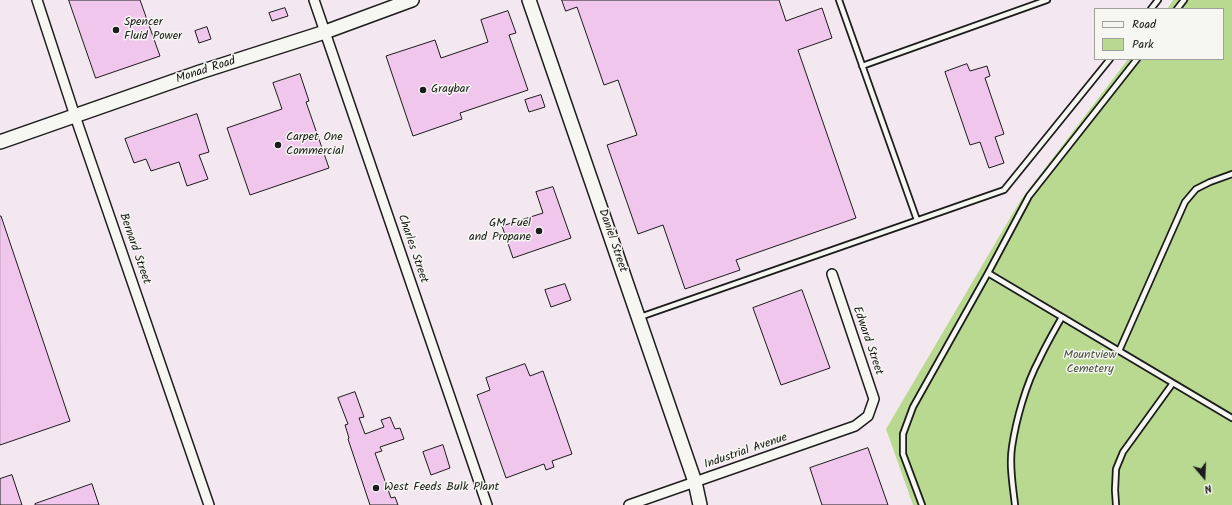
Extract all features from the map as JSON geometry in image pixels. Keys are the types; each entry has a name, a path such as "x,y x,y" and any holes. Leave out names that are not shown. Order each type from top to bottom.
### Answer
{"street":[{"name":"Bernard Street","path":"37,0 75,116 209,505"},
{"name":"Charles Street","path":"314,0 487,505"},
{"name":"Monad Road","path":"0,142 200,72 325,32 412,0"},
{"name":"Daniel Street","path":"529,0 695,482 700,505"},
{"name":"Edward Street","path":"832,274 874,399 868,416"},
{"name":"Industrial Avenue","path":"629,505 855,426 868,416"}],"lane":[{"path":"839,0 917,220"},
{"path":"862,66 1047,0"},
{"path":"1152,8 1158,0"},
{"path":"1178,8 1184,0"},
{"path":"638,318 1004,190 1109,60"},
{"path":"922,505 903,454 903,434 913,407 1029,196 1136,60"},
{"path":"1119,351 1185,202 1196,189 1232,174"},
{"path":"988,273 1232,418"},
{"path":"1015,505 1012,473 1012,448 1020,413 1038,360 1062,317"},
{"path":"1116,505 1116,469 1123,452 1173,383"}],"shaded area":[{"path":"0,0 1172,0 1166,8 1094,8 1094,60 1126,60 1020,201 886,429 913,505 0,505"}],"green space":[{"name":"Mountview Cemetery","path":"1173,0 1232,0 1232,505 913,505 886,429 1020,201 1127,60 1224,60 1224,8 1168,8"}],"building":[{"path":"69,0 140,0 160,56 96,78"},
{"path":"562,0 779,0 786,21 822,8 832,38 798,50 856,218 736,260 740,270 685,289 663,225 638,234 607,145 637,135 618,80 604,85 577,7 566,11"},
{"path":"285,8 288,16 272,21 269,13"},
{"path":"508,11 516,33 509,35 528,90 460,113 462,119 413,136 386,56 435,40 441,58 488,42 481,20"},
{"path":"207,27 211,39 199,43 195,31"},
{"path":"967,64 970,71 987,66 990,76 985,78 1004,134 995,137 1004,163 989,168 980,142 970,145 945,72"},
{"path":"300,74 309,101 306,102 329,168 250,195 227,128 282,109 273,83"},
{"path":"541,95 545,107 529,112 525,100"},
{"path":"197,114 209,152 199,155 208,179 187,186 179,162 151,171 146,159 134,163 125,139"},
{"path":"553,187 571,238 513,258 502,226 543,213 536,192"},
{"path":"0,216 70,421 0,445"},
{"path":"565,284 571,300 551,307 545,290"},
{"path":"802,290 830,368 781,385 753,308"},
{"path":"525,364 530,376 543,371 572,454 552,461 554,467 546,470 544,464 506,478 477,395 490,390 486,378"},
{"path":"355,392 364,417 359,418 365,434 384,427 381,420 390,417 395,429 400,428 404,439 380,447 382,451 375,453 391,498 395,497 398,505 370,505 348,439 345,425 348,424 338,398"},
{"path":"443,445 450,468 431,475 423,452"},
{"path":"868,448 888,505 822,505 810,468"},
{"path":"12,475 22,505 0,505 0,479"},
{"path":"92,484 99,505 35,505 35,504"}],"place":[{"name":"Spencer Fluid Power","path":"116,30"},
{"name":"Graybar","path":"423,90"},
{"name":"Carpet One Commercial","path":"278,145"},
{"name":"GM Fuel and Propane","path":"539,231"},
{"name":"West Feeds Bulk Plant","path":"376,488"}]}
